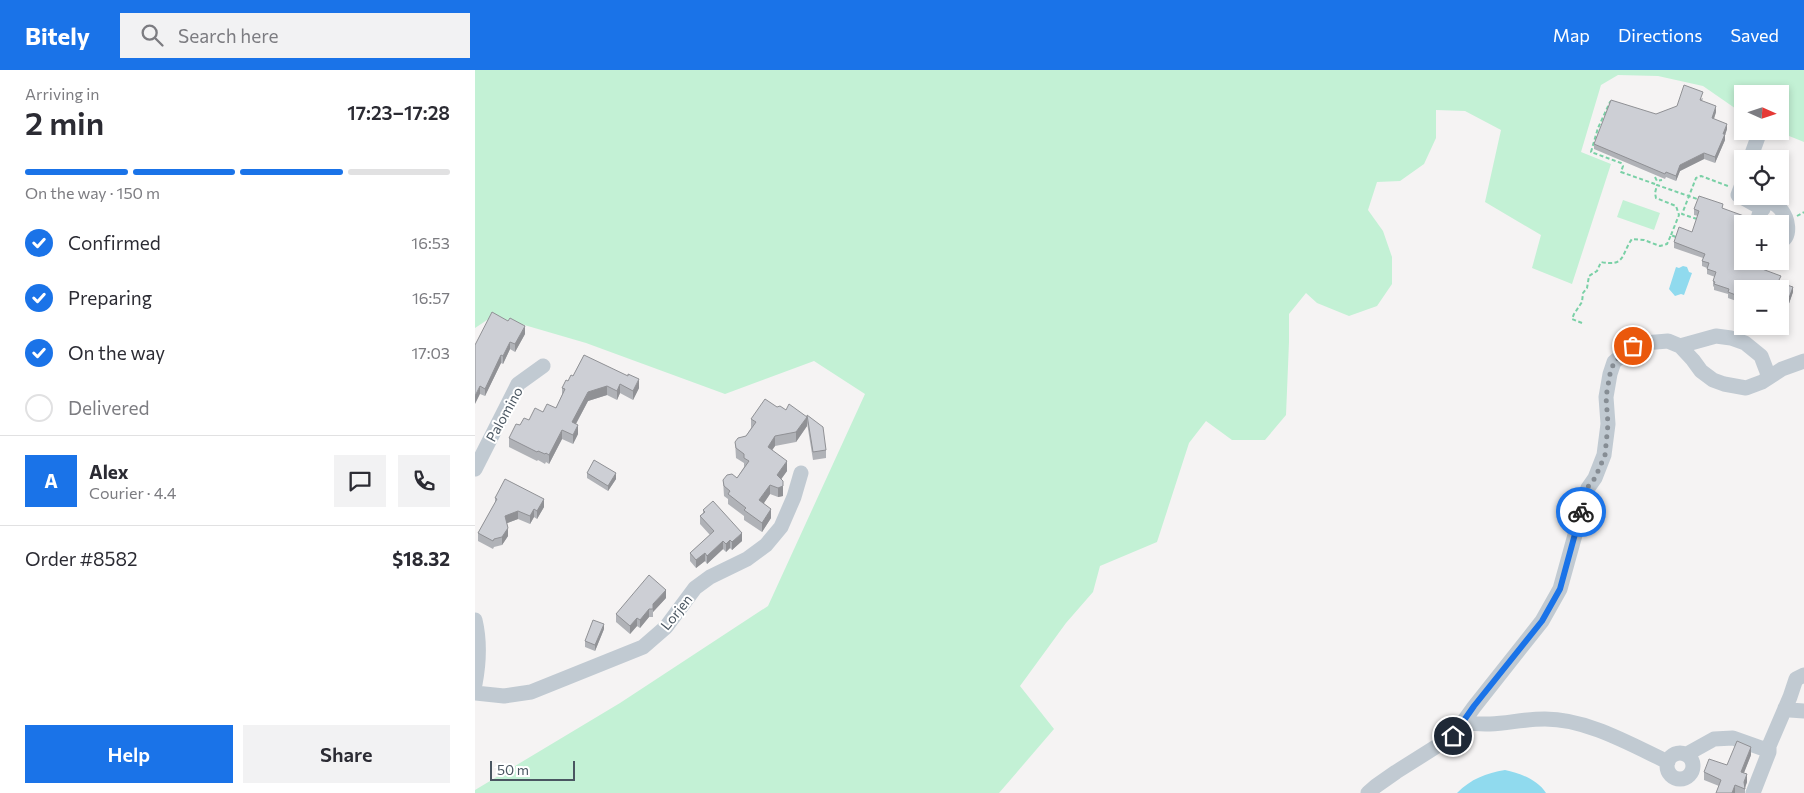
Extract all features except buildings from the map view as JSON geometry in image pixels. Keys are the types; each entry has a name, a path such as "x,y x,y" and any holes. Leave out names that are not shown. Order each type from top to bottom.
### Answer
{"street":[{"path":"1759,215 1766,206 1777,203 1787,206 1794,213 1799,214 1797,235 1789,239"},
{"path":"1755,205 1763,210"},
{"path":"1680,346 1716,336 1731,338 1745,343 1761,356 1769,377"},
{"path":"1368,793 1396,772 1453,736 1542,621 1560,589 1587,488 1595,478 1605,455 1608,424 1606,397 1614,362 1633,346 1644,343 1668,342 1680,346 1701,371 1713,380 1723,384 1746,388 1762,382 1782,369 1804,361"},
{"name":"Palomino","path":"475,469 518,384 543,366"},
{"name":"Lorjen","path":"475,694 504,696 531,692 643,647 666,627 695,588 709,577 747,559 766,545 781,527 794,497 801,472"},
{"path":"475,620 479,647 475,684"},
{"path":"1753,793 1769,752 1769,746 1796,679 1804,675"},
{"path":"1785,708 1804,711"},
{"path":"1464,722 1479,725 1496,725 1543,719 1569,720 1640,747 1668,762"},
{"path":"1687,754 1691,758 1694,768 1689,777 1680,786 1667,770 1668,762 1672,755 1677,753 1687,754 1714,739 1733,738 1764,749 1769,746"}],"path":[{"path":"1617,105 1610,102 1598,128 1591,152 1621,163 1623,166 1621,172 1703,201"},
{"path":"1697,219 1682,214 1696,178 1701,176 1734,184"},
{"path":"1583,323 1573,319 1574,314 1582,302 1589,276 1597,271 1601,262 1614,263 1619,261 1623,258 1632,239 1644,240 1660,246 1667,244 1679,215 1676,206 1656,198 1657,181 1655,177"},
{"path":"1657,181 1662,180"},
{"path":"1671,235 1676,237"}],"green space":[{"path":"475,70 1804,70 1804,142 1789,136 1789,85 1734,85 1734,107 1703,86 1658,76 1618,75 1601,85 1581,152 1611,164 1572,284 1532,268 1541,235 1485,202 1501,130 1465,111 1436,110 1436,138 1424,164 1400,181 1377,182 1368,210 1383,231 1392,257 1392,284 1377,306 1349,316 1317,303 1306,293 1289,314 1286,415 1265,440 1232,440 1206,421 1189,443 1157,542 1100,566 1093,592 1066,623 1020,686 1054,729 999,793 475,793 475,790 620,703 768,606 865,394 814,361 725,394 586,343 493,316 475,328"},
{"path":"1623,200 1660,213 1654,230 1617,217"}],"water":[{"path":"1676,267 1687,267 1689,272 1692,273 1684,295 1675,296 1669,289"},
{"path":"1505,770 1528,778 1543,788 1546,793 1457,793 1479,777"}],"way so far":[{"path":"1581,512 1587,488 1595,478 1605,455 1608,424 1606,397 1610,374 1614,362 1633,346"}],"route":[{"path":"1453,736 1474,706 1542,621 1560,589 1581,512"}]}
